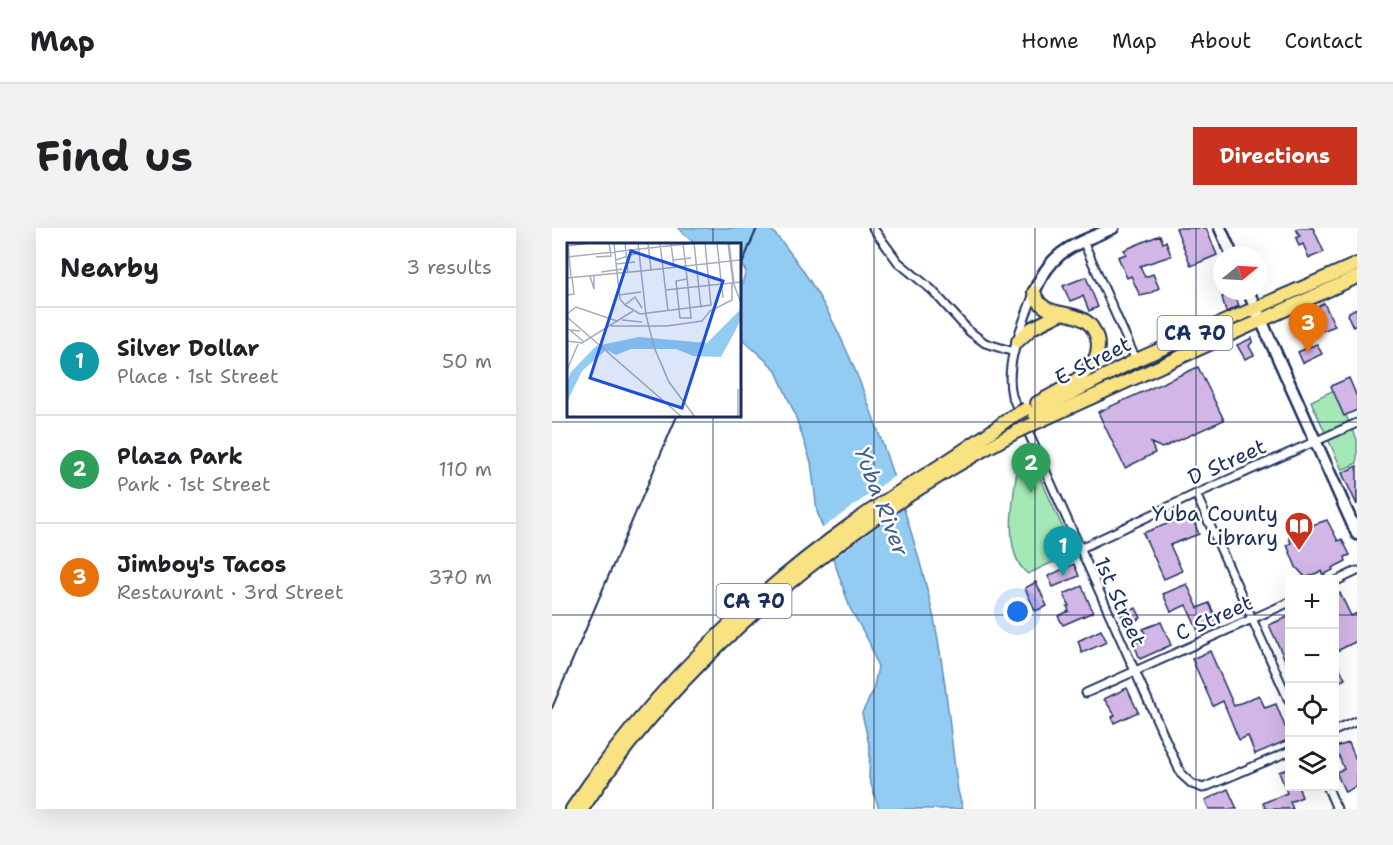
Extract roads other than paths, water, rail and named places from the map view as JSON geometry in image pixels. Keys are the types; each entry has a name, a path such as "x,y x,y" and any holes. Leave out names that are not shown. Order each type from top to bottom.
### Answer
{"highway":[{"name":"E Street","path":"982,445 1015,424 1136,360 1357,264"},
{"name":"E Street","path":"1030,416 1261,321 1357,277"},
{"path":"1030,416 1082,375 1096,356 1098,340 1092,327 1081,318 1046,309 1034,292"},
{"path":"1016,346 1032,328 1060,314"},
{"name":"CA 70","path":"572,809 596,772 639,719 681,671 750,604 854,523 922,476 982,445"},
{"name":"CA 70","path":"582,809 612,767 676,691 759,609 821,559 982,445"}],"street":[{"path":"873,228 898,262 932,290 969,331 985,343 1016,346"},
{"path":"1034,292 1048,264 1060,254 1113,228"},
{"path":"1220,228 1228,246"},
{"path":"1083,241 1136,360"},
{"name":"1st Street","path":"1034,292 1010,371 1012,396 1180,774 1199,788 1210,786 1285,754"},
{"path":"1252,300 1357,534"},
{"name":"D Street","path":"1079,549 1357,423"},
{"path":"1196,494 1285,692"},
{"path":"1339,580 1357,571"},
{"name":"C Street","path":"1086,693 1285,604"},
{"path":"1339,729 1357,721"},
{"path":"1329,791 1337,809"}],"water":[{"name":"Yuba River","path":"678,228 770,228 810,282 842,340 868,402 925,580 938,640 958,791 963,809 879,809 869,778 870,749 862,713 873,691 878,667 869,642 850,608 817,511 811,462 794,412 775,369 741,338 741,287 746,271 741,264 741,243 694,243"}],"railway":[{"path":"741,267 757,228"},
{"path":"552,708 677,417"}],"place":[{"name":"Jimboy's Tacos","path":"1308,353"},
{"name":"Plaza Park","path":"1031,493"},
{"name":"Yuba County Library","path":"1299,552"},
{"name":"Silver Dollar","path":"1063,576"}]}
